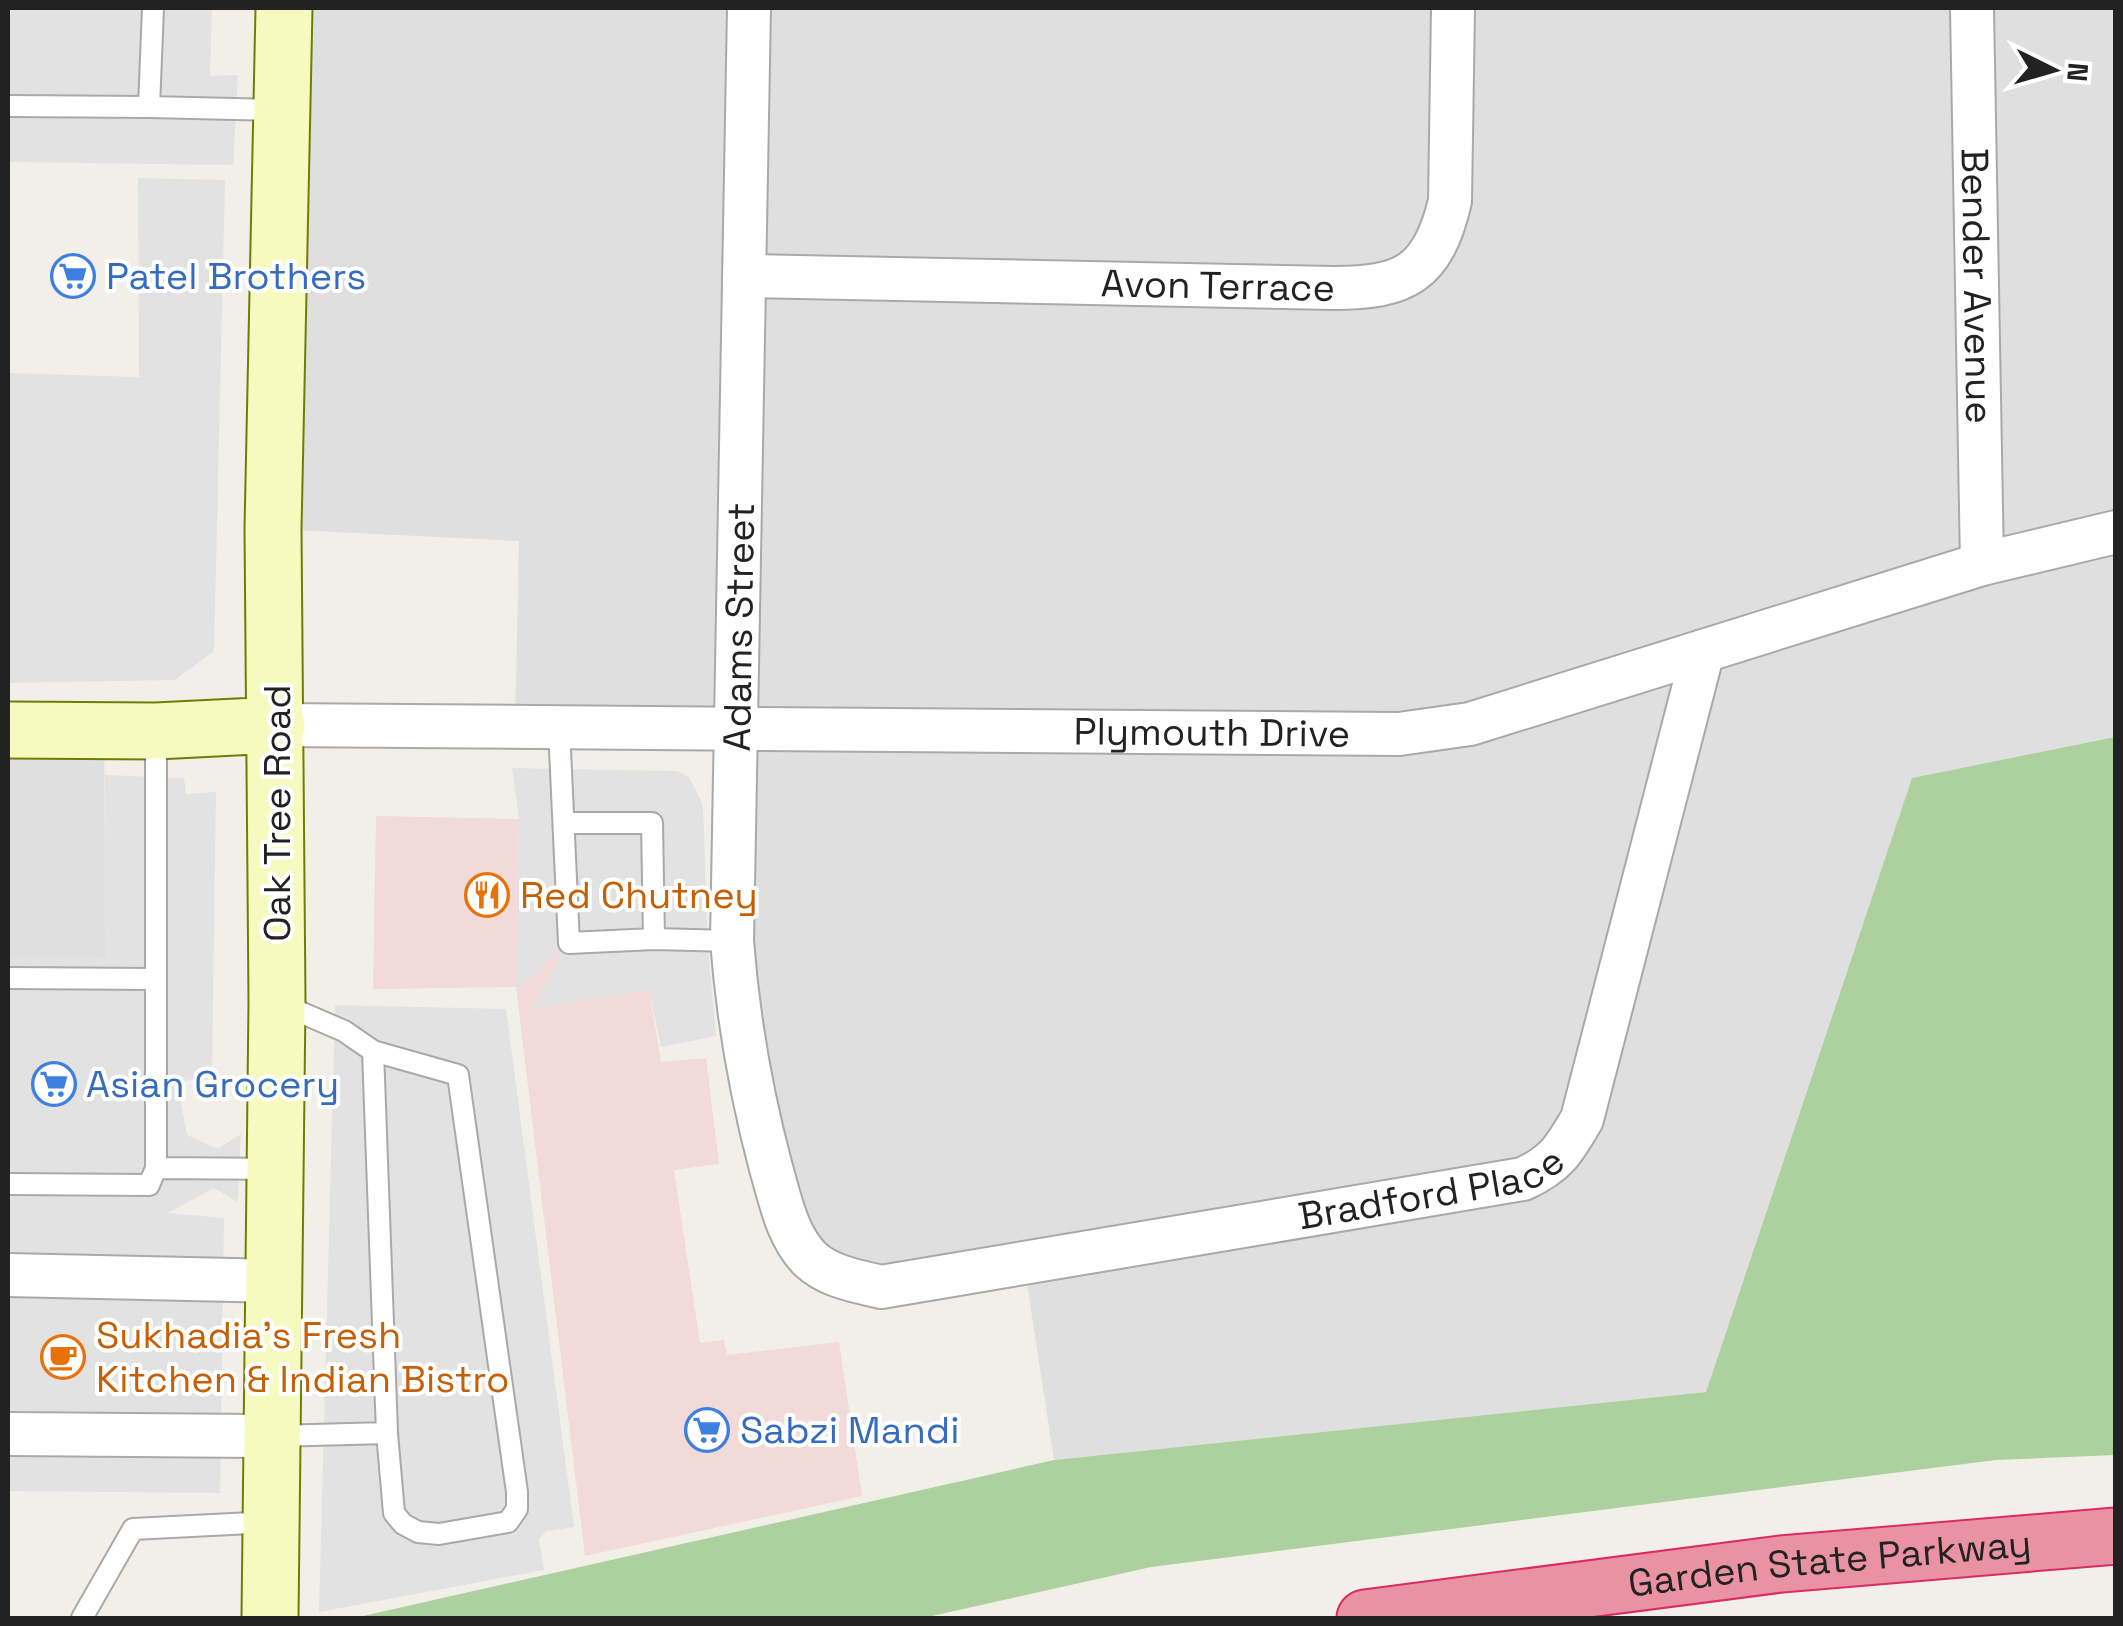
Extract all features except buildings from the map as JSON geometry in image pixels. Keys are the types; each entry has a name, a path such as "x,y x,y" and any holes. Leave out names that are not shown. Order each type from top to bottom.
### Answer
{"highway":[{"name":"Garden State Parkway","path":"1365,1618 1782,1564 2116,1536"}],"street":[{"name":"Oak Tree Road","path":"270,1618 278,1002 273,530 284,8"},
{"name":"Adams Street","path":"749,8 732,941 738,1016 755,1109 794,1238"},
{"name":"Avon Terrace","path":"746,276 1334,288 1372,288 1401,281 1425,260 1443,231 1450,202 1453,8"},
{"name":"Bender Avenue","path":"1972,8 1982,564"},
{"name":"Plymouth Drive","path":"277,725 1399,734 1470,724 1982,564 2116,532"},
{"name":"Bradford Place","path":"794,1238 812,1260 837,1276 880,1287 1522,1179 1548,1167 1564,1150 1582,1119 1704,651"},
{"path":"8,730 156,731 277,725"},
{"path":"8,1276 273,1281"},
{"path":"8,1434 272,1436"}],"lane":[{"path":"148,106 153,8"},
{"path":"8,106 282,110"},
{"path":"559,728 569,943 732,941"},
{"path":"8,1184 148,1185 156,1168 156,731"},
{"path":"565,822 652,823 654,940"},
{"path":"8,978 156,978"},
{"path":"278,1002 344,1031 373,1051 458,1075 517,1492 516,1509 508,1522 440,1534 418,1532 403,1524 394,1512 387,1432 373,1051"},
{"path":"156,1168 274,1169"},
{"path":"272,1436 387,1432"},
{"path":"82,1618 133,1529 271,1522"}],"shaded area":[{"path":"8,8 212,8 210,76 238,75 233,165 8,162"},
{"path":"284,8 2115,8 2115,737 1912,778 1706,1392 1054,1460 1024,1264 919,1282 812,1260 755,1109 737,729 515,728 519,541 273,529"},
{"path":"138,178 225,180 214,651 175,680 8,683 8,373 139,377"},
{"path":"8,730 104,731 106,958 8,957"},
{"path":"512,768 677,771 689,777 703,805 708,948 716,1036 661,1047 649,990 533,1009 566,945 516,990 519,819"},
{"path":"105,775 184,778 186,794 216,792 212,1071 204,1086 190,1079 183,1082 180,1097 187,1135 218,1149 241,1134 238,1202 214,1188 168,1213 224,1218 220,1493 8,1491 8,957 106,958"},
{"path":"376,816 519,819 517,970 569,943 649,990 661,1062 706,1058 719,1164 674,1170 700,1343 724,1340 727,1355 839,1342 862,1496 585,1556 516,987 373,989"},
{"path":"335,1005 506,1009 574,1527 546,1531 539,1539 544,1570 319,1612"}],"green space":[{"path":"2115,737 2115,1455 1996,1460 1151,1567 923,1618 354,1618 1054,1460 1706,1392 1912,778"}],"place":[{"name":"Patel Brothers","path":"73,276"},
{"name":"Red Chutney","path":"487,895"},
{"name":"Asian Grocery","path":"54,1084"},
{"name":"Sukhadia's Fresh Kitchen & Indian Bistro","path":"63,1357"},
{"name":"Sabzi Mandi","path":"707,1430"}]}
